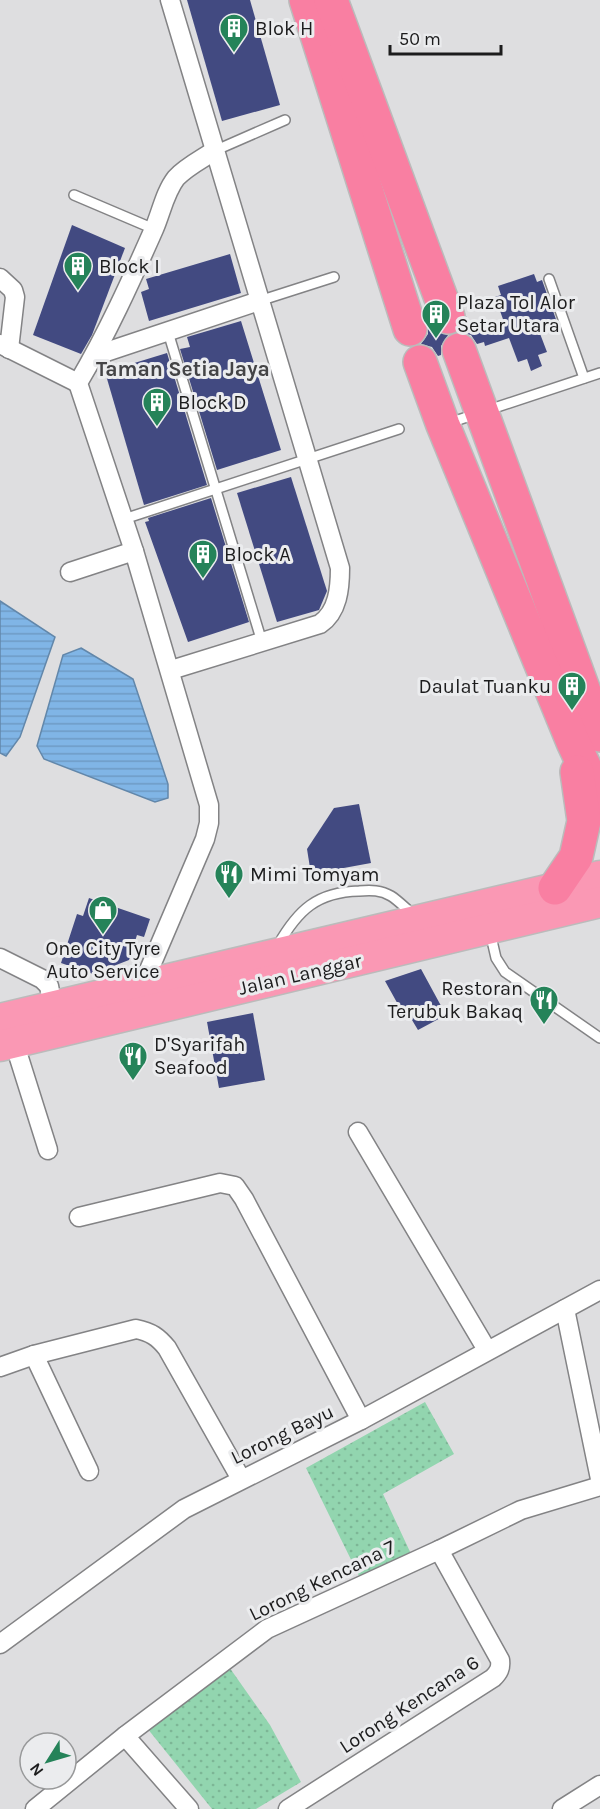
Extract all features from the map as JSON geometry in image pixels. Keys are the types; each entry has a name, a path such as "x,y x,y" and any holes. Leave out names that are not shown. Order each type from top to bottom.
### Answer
{"highway":[{"path":"306,0 410,329"},
{"path":"331,0 448,317"},
{"path":"459,350 593,736 600,800"},
{"path":"420,362 443,425 593,736 584,821 576,857 559,900 600,919"},
{"name":"Jalan Langgar","path":"5,1036 489,929 559,900 600,876"},
{"name":"Jalan Langgar","path":"5,1036 54,1007 420,920 559,900 600,902"}],"street":[{"path":"170,0 340,568 339,593 327,619 320,624 171,670"},
{"path":"78,383 94,356 154,229 171,186 177,177 214,151"},
{"path":"0,278 13,290 15,297 5,347 78,383 124,519 171,670 209,805 209,823 205,838 143,984"},
{"path":"94,356 259,301"},
{"path":"70,572 134,551"},
{"path":"0,958 42,979 49,986 54,1007"},
{"path":"5,1036 48,1150"},
{"path":"358,1132 487,1350"},
{"path":"79,1217 220,1183 235,1186 361,1420"},
{"name":"Lorong Bayu","path":"1,1640 184,1509 361,1420 600,1290"},
{"path":"565,1309 600,1479"},
{"path":"0,1367 34,1355 136,1329 147,1331 157,1336 177,1362 241,1479"},
{"path":"34,1355 89,1471"},
{"name":"Lorong Kencana 7","path":"35,1809 125,1736 267,1629 521,1510 600,1486"},
{"name":"Lorong Kencana 6","path":"288,1809 499,1672 500,1660 439,1550"},
{"path":"125,1736 189,1809"},
{"path":"562,1809 600,1785"}],"lane":[{"path":"214,151 285,120"},
{"path":"74,195 154,229"},
{"path":"259,301 334,277"},
{"path":"549,279 584,378"},
{"path":"168,332 262,642"},
{"path":"443,425 600,373"},
{"path":"124,519 399,429"},
{"path":"273,956 290,923 306,908 319,899 347,891 376,890 391,896 420,920"},
{"path":"489,929 496,958 505,972 600,1038"}],"green space":[{"path":"425,1402 454,1454 383,1494 412,1556 361,1580 306,1468"},
{"path":"227,1664 270,1725 301,1782 256,1809 212,1809 147,1728"}],"water":[{"path":"0,601 55,637 20,737 6,756 0,753"},
{"path":"81,648 133,679 168,784 168,798 155,802 44,759 37,746 63,655"}],"building":[{"name":"Blok H","path":"187,0 250,0 280,105 222,121"},
{"name":"Block I","path":"72,225 125,248 92,335 81,354 33,335"},
{"path":"230,254 241,293 149,321 141,292 149,289 146,279"},
{"path":"534,274 537,282 542,280 558,325 539,331 547,352 538,355 542,366 531,371 527,359 518,362 509,338 485,346 484,342 477,344 471,335 459,332 463,328 466,316 472,332 504,322 495,297 501,295 498,286"},
{"path":"241,321 281,450 217,470 180,349 190,347 187,337"},
{"path":"430,323 437,332 448,335 441,346 441,355 438,356 432,347 421,344 428,334"},
{"name":"Block D","path":"167,353 207,485 144,505 105,372"},
{"path":"291,477 327,591 319,610 277,622 237,493"},
{"name":"Block A","path":"211,498 249,622 188,642 145,522 149,521 148,518"},
{"path":"359,804 371,863 311,874 307,849 334,808"},
{"name":"One City Tyre Auto Service","path":"89,898 150,919 144,937 137,935 129,960 93,974 61,963 77,914 83,916"},
{"path":"421,969 446,1015 418,1030 409,1015 405,1017 385,981"},
{"path":"253,1013 265,1080 219,1088 207,1022"}],"place":[{"name":"Blok H","path":"234,54"},
{"name":"Block I","path":"78,292"},
{"name":"Plaza Tol Alor Setar Utara","path":"436,340"},
{"name":"Block D","path":"157,428"},
{"name":"Block A","path":"203,580"},
{"name":"Daulat Tuanku","path":"572,712"},
{"name":"Mimi Tomyam","path":"229,900"},
{"name":"One City Tyre Auto Service","path":"103,936"},
{"name":"Restoran Terubuk Bakaq","path":"544,1026"},
{"name":"D'Syarifah Seafood","path":"133,1082"}],"district":[{"name":"Taman Setia Jaya","path":"183,369"}]}
